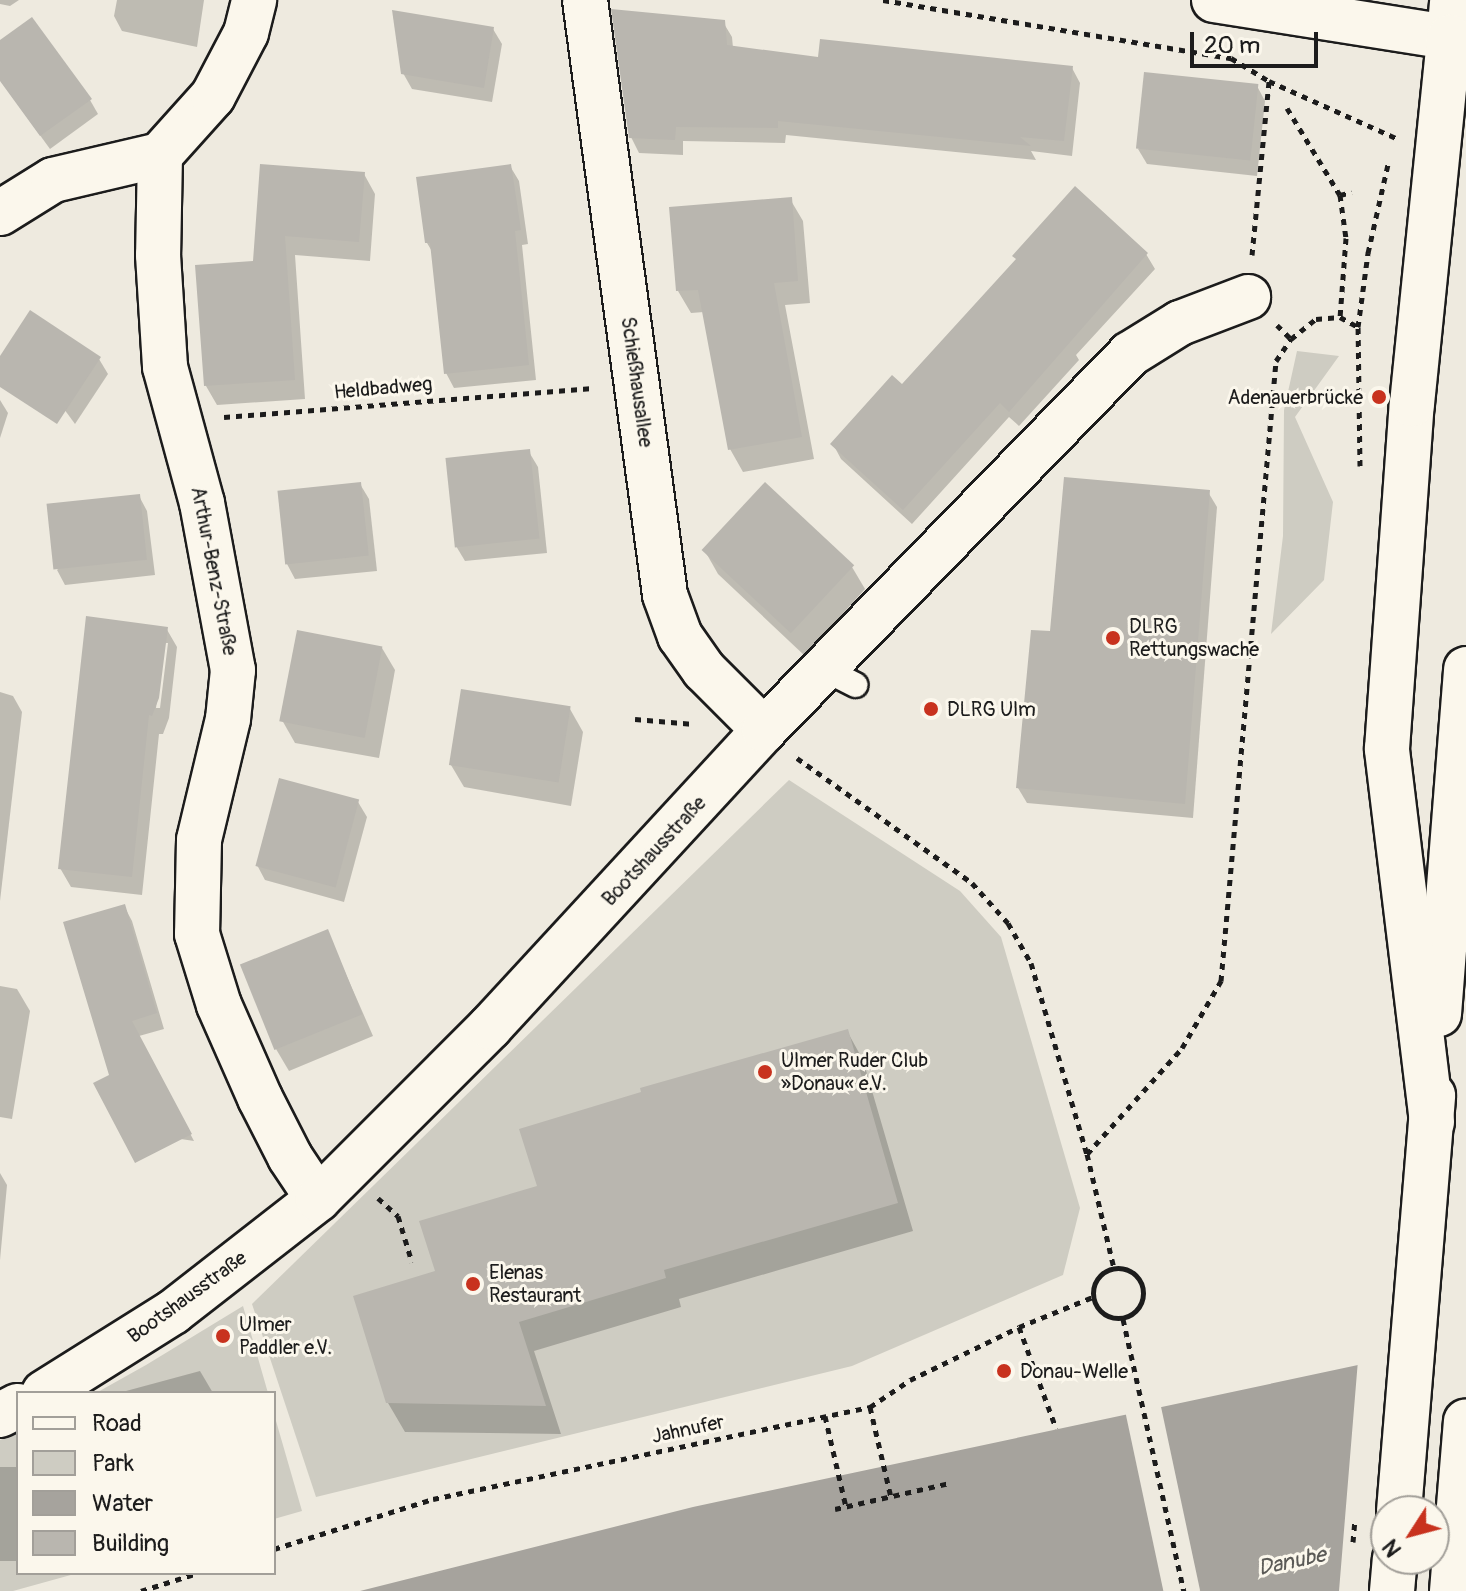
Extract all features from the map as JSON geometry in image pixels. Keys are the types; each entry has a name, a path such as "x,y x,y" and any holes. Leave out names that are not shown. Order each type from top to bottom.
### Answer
{"main road":[{"path":"0,213 53,180 160,155 213,96 246,33 254,0"},
{"name":"Schießhausallee","path":"585,0 665,595 680,636 704,670 764,730"},
{"path":"1214,0 1456,25 1412,404 1387,749 1432,1122"},
{"name":"Arthur-Benz-Straße","path":"160,155 160,325 165,367 202,503 233,670 228,719 199,840 197,934 219,1005 290,1157 333,1185"},
{"name":"Bootshausstraße","path":"47,1391 173,1312 333,1185 490,1027 764,730 840,677 1130,354 1180,323 1248,297"},
{"path":"1400,1495 1466,669"},
{"path":"1452,1591 1466,1422"}],"path":[{"path":"883,0 1231,58 1269,81 1394,139 1368,253 1358,327 1360,468"},
{"path":"1248,297 1269,81"},
{"path":"1287,108 1340,195 1346,238 1340,317"},
{"path":"1340,195 1352,192"},
{"path":"1087,1154 1182,1048 1221,981 1276,361 1291,339 1316,319 1340,317 1358,327"},
{"name":"Heldbadweg","path":"179,421 590,388"},
{"path":"764,730 972,883 1008,923 1031,963 1087,1154 1114,1268"},
{"path":"333,1185 398,1216 412,1262"},
{"path":"1114,1268 1128,1269 1139,1277 1144,1290 1143,1303 1135,1314 1123,1319 1109,1318 1098,1310 1093,1297 1094,1284 1102,1273 1114,1268"},
{"name":"Jahnufer","path":"276,1548 433,1499 870,1407 910,1380 1019,1327 1093,1297"},
{"path":"1123,1319 1184,1591"},
{"path":"1019,1327 1056,1428"},
{"path":"870,1407 891,1497"},
{"path":"825,1416 846,1507"},
{"path":"835,1509 949,1483"},
{"path":"141,1591 192,1575"}],"green space":[{"path":"1297,351 1339,356 1295,417 1333,502 1324,580 1271,634 1283,536 1284,410"},
{"name":"Ulmer Ruder Club »Donau« e.V.","path":"789,780 960,891 1001,937 1080,1208 1063,1275 852,1366 316,1497 252,1304"},
{"name":"Ulmer Paddler e.V.","path":"243,1306 267,1391 100,1391"},
{"name":"Ulmer Paddler e.V.","path":"276,1421 302,1511 276,1518"},
{"path":"16,1433 16,1575 71,1575 13,1591 0,1591 0,1440"}],"water":[{"name":"Danube","path":"1466,1342 1466,1591 360,1591 693,1507"}],"pier":[{"path":"1466,1338 1466,1591 1339,1591 1358,1360"},
{"path":"1160,1402 1200,1591 1163,1591 1125,1409"}],"building":[{"path":"611,9 725,20 727,45 818,57 820,39 1073,66 1064,141 1020,137 1031,146 778,121 778,128 676,127 675,140 629,138"},
{"path":"392,10 494,27 484,88 401,74"},
{"path":"32,17 92,99 40,136 0,81 0,40"},
{"path":"1144,72 1258,84 1250,161 1136,149"},
{"path":"260,164 365,172 359,242 285,236 295,380 204,386 195,265 253,261"},
{"path":"511,164 521,230 515,231 529,365 444,374 430,243 425,243 416,177"},
{"path":"1075,186 1148,253 1009,412 1000,403 903,510 830,444 892,375 902,384 1016,259 1012,256"},
{"path":"792,197 798,281 774,283 802,437 728,450 698,290 676,291 669,207"},
{"path":"30,310 101,357 57,424 0,387 0,356"},
{"path":"530,449 539,539 455,547 445,458"},
{"name":"DLRG Rettungswache","path":"1064,477 1210,490 1185,804 1016,788 1031,630 1050,631"},
{"path":"361,482 369,556 285,564 277,491"},
{"path":"765,482 854,565 791,633 702,550"},
{"path":"140,494 147,560 53,569 47,504"},
{"path":"86,616 168,627 159,698 152,716 149,715 132,877 58,869"},
{"path":"297,630 382,647 365,738 279,721"},
{"path":"461,689 571,706 559,782 449,765"},
{"path":"279,778 359,799 336,887 255,866"},
{"path":"125,904 157,1013 132,1021 192,1134 135,1163 93,1083 109,1075 63,922"},
{"path":"328,929 362,1014 274,1050 240,965"},
{"path":"848,1029 898,1203 664,1270 666,1278 519,1322 546,1406 386,1403 353,1296 435,1271 419,1221 537,1186 519,1129 641,1092 640,1088"}],"place":[{"name":"Adenauerbrücke","path":"1379,397"},
{"name":"DLRG Rettungswache","path":"1113,638"},
{"name":"DLRG Ulm","path":"931,709"},
{"name":"Ulmer Ruder Club »Donau« e.V.","path":"765,1072"},
{"name":"Elenas Restaurant","path":"473,1284"},
{"name":"Ulmer Paddler e.V.","path":"223,1336"},
{"name":"Donau-Welle","path":"1004,1371"}]}
